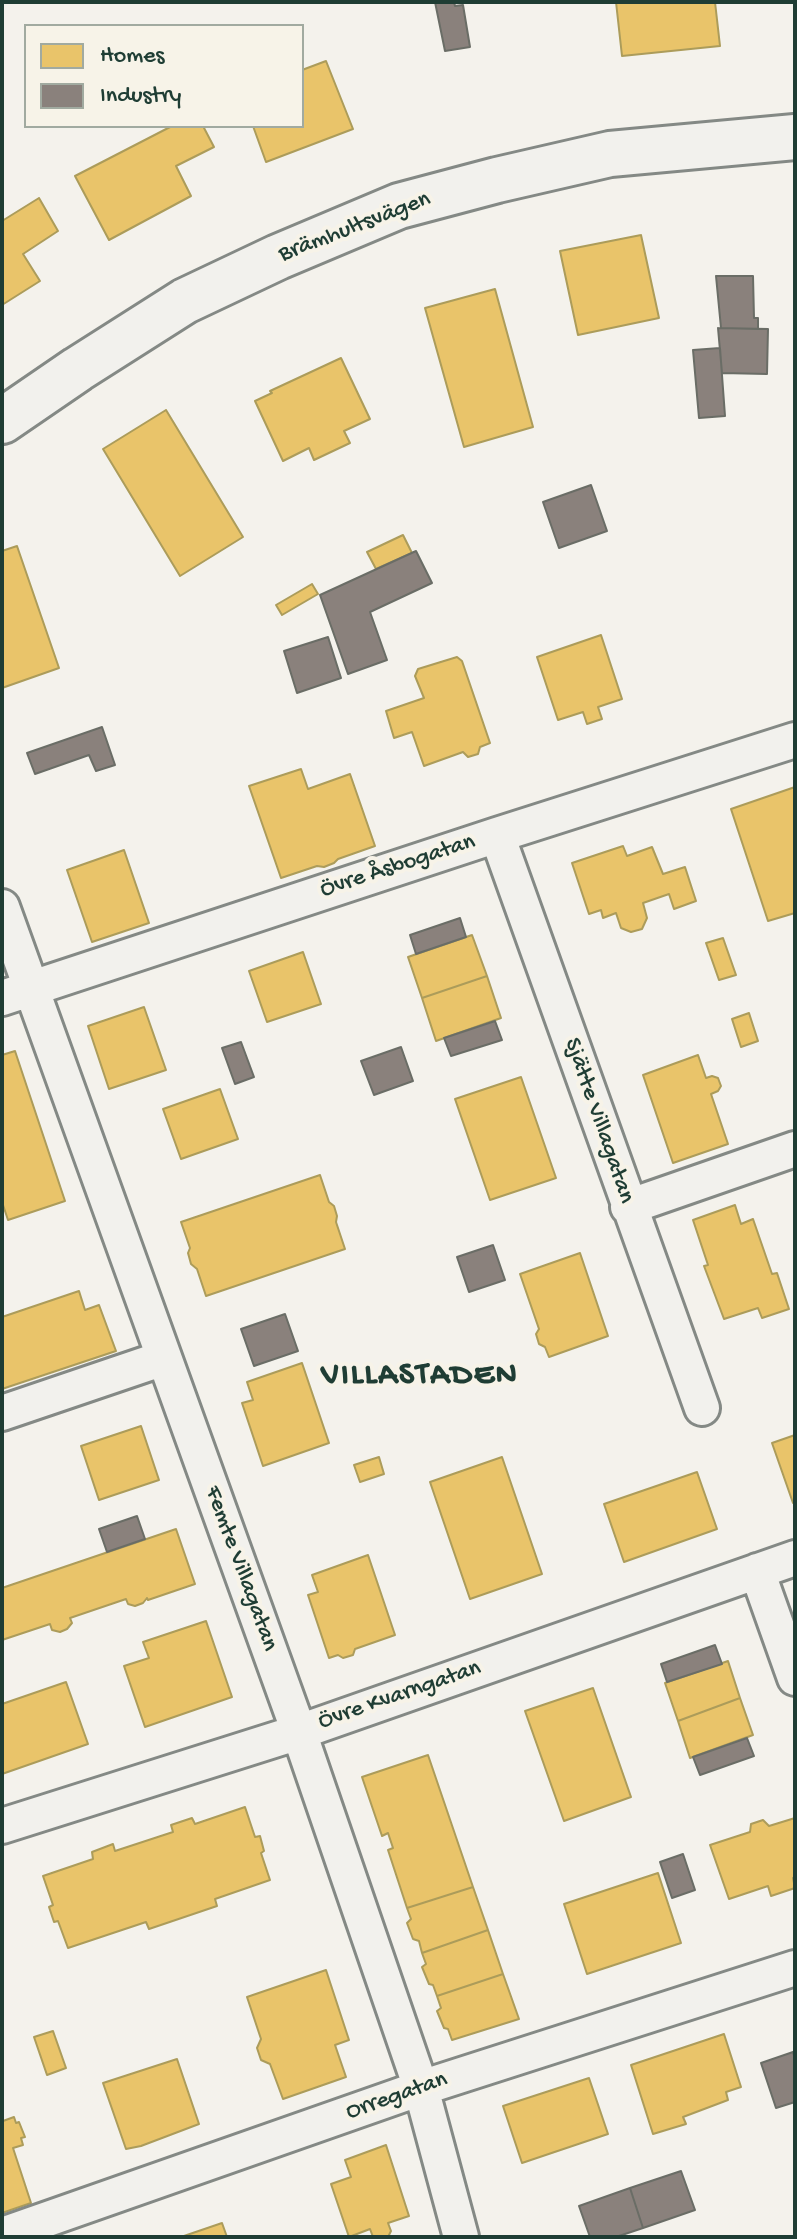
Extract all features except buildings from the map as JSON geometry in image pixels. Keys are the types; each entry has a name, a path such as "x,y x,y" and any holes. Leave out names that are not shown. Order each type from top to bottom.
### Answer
{"street":[{"name":"Brämhultsvägen","path":"2,421 185,301 278,257 399,206 610,154 795,137"},
{"name":"Övre Åsbogatan","path":"16,993 795,740"},
{"name":"Sjätte Villagatan","path":"497,835 702,1408"},
{"name":"Femte Villagatan","path":"2,907 16,993 164,1358 299,1732 421,2088 461,2237"},
{"path":"628,1207 795,1149"},
{"path":"2,1413 164,1358"},
{"name":"Övre Kvarngatan","path":"2,1826 299,1732 795,1558"},
{"path":"757,1571 795,1678"},
{"name":"Orregatan","path":"2,2235 421,2088 795,1968"}],"district":[{"name":"VILLASTADEN","path":"420,1377"}]}
